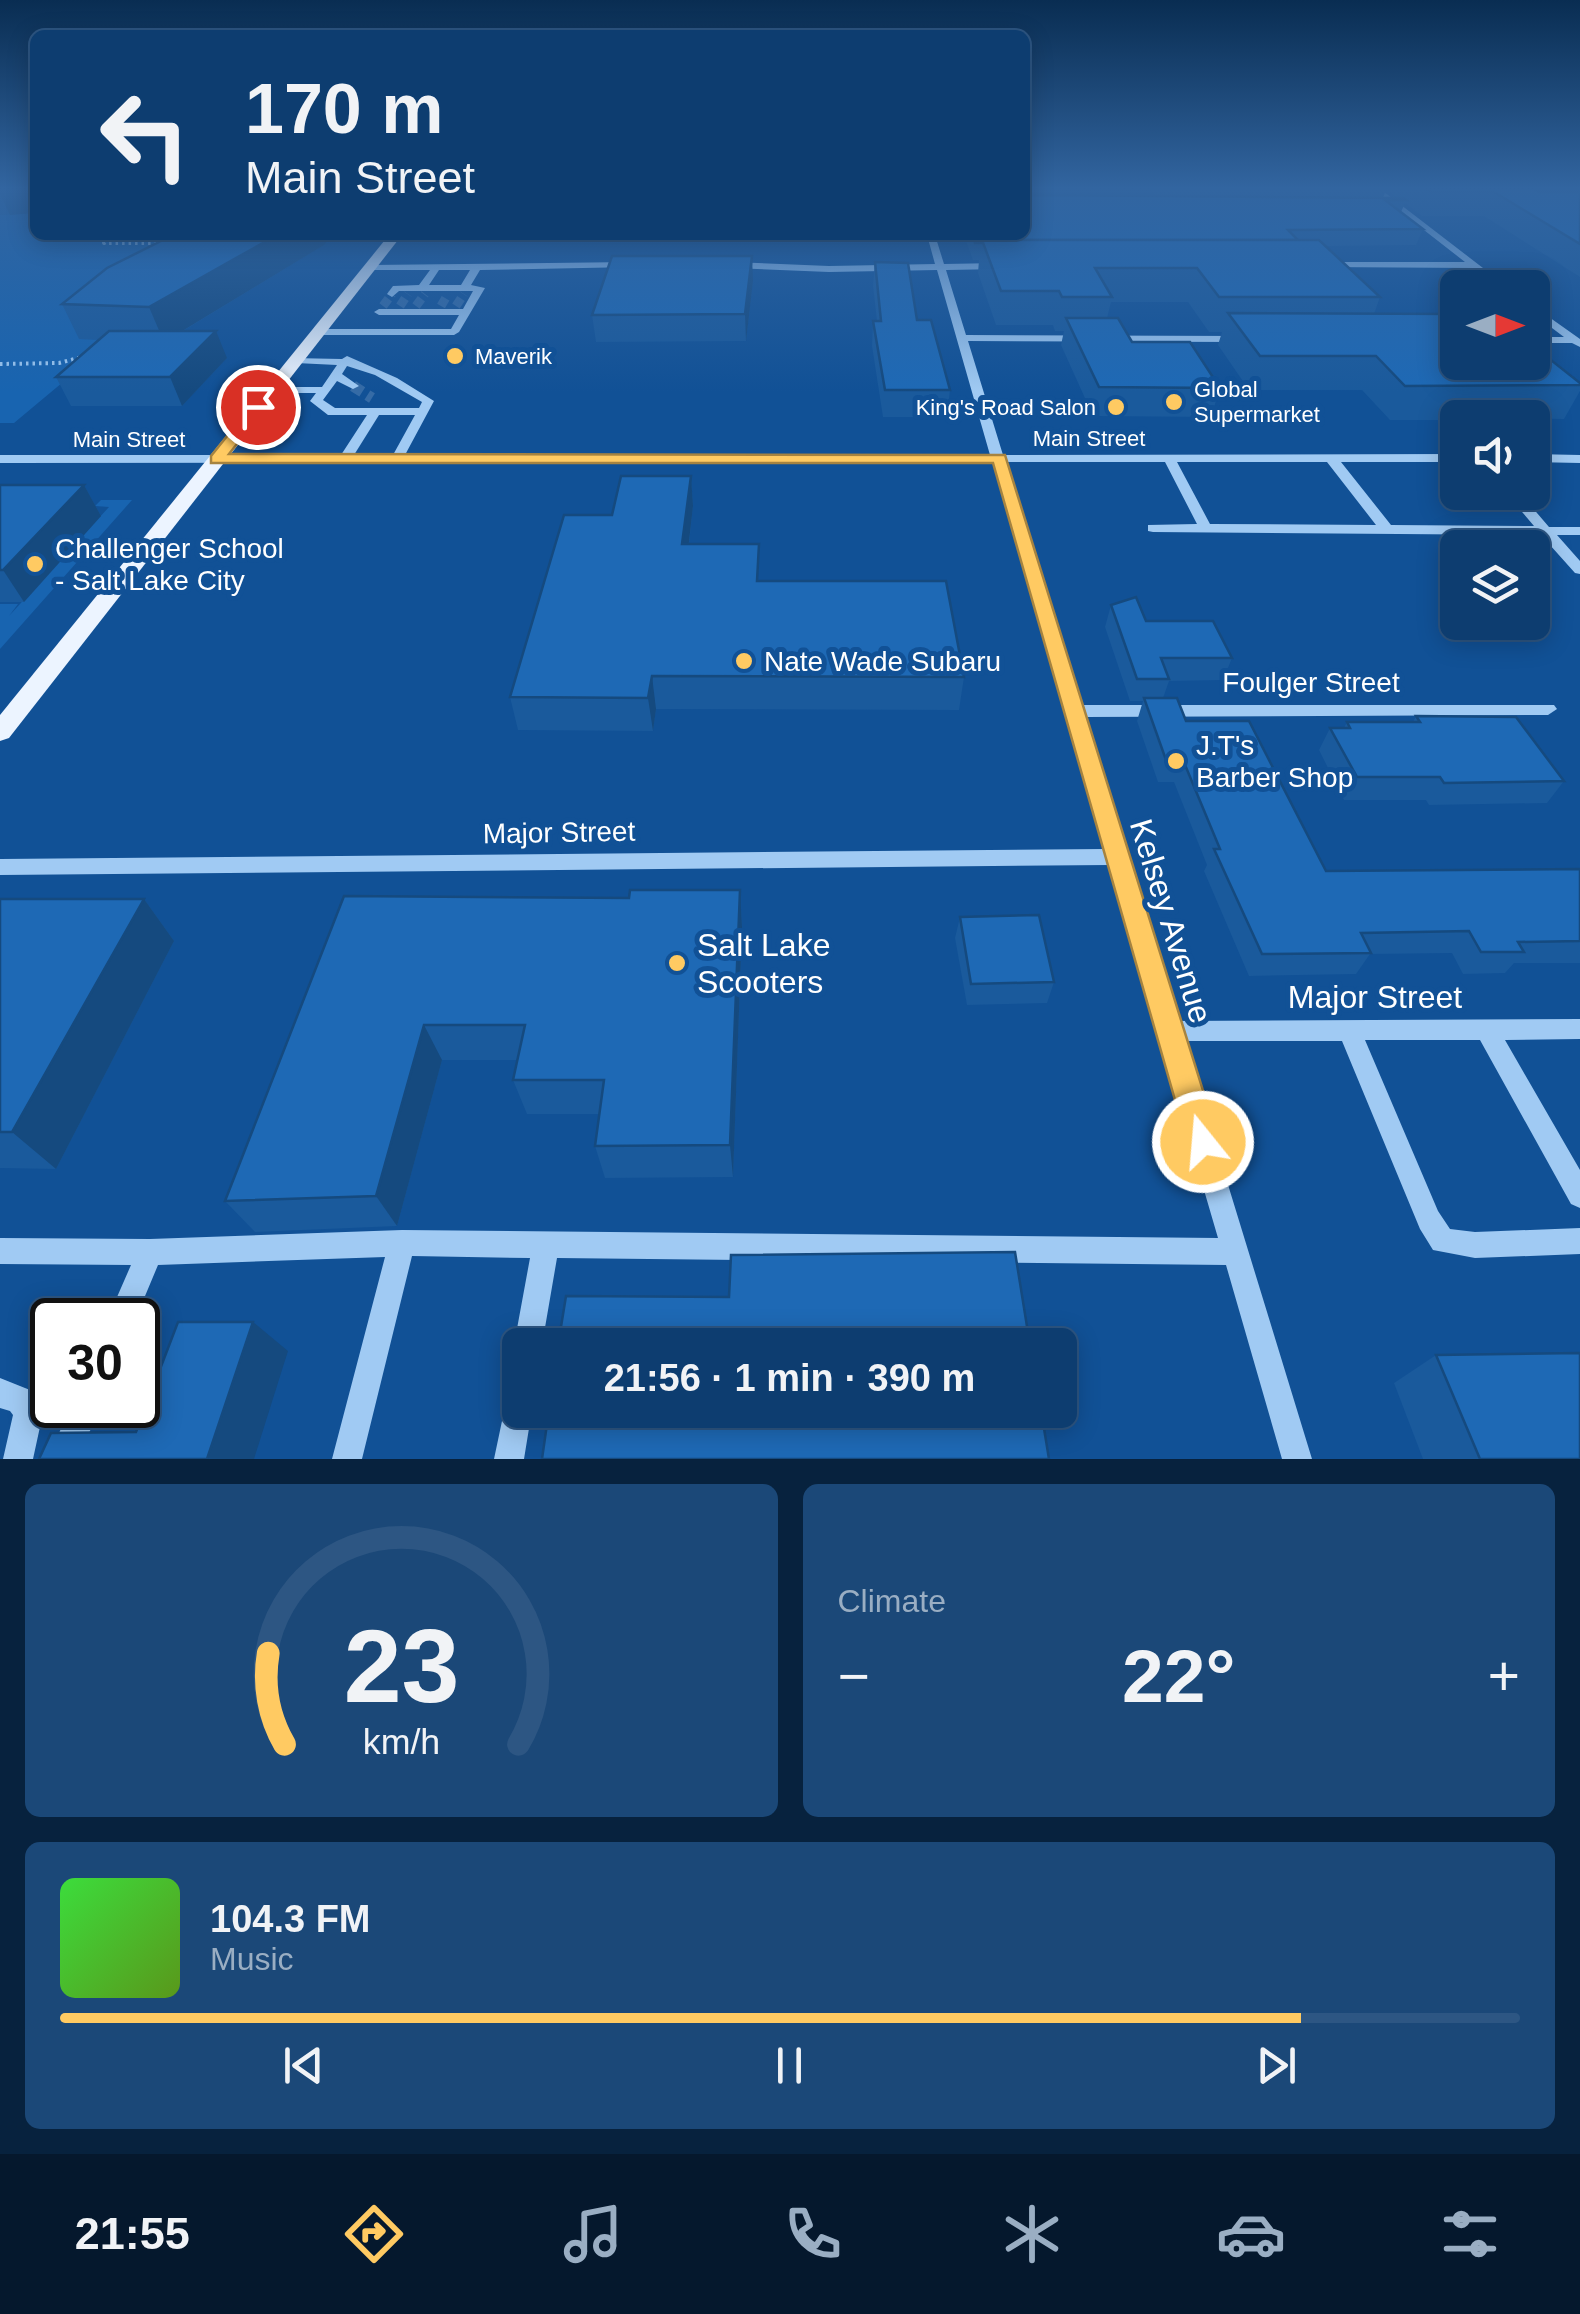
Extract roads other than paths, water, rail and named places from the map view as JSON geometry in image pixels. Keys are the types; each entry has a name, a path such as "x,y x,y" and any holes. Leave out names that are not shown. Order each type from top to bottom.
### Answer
{"main road":[{"path":"0,732 379,256"}],"street":[{"name":"Kelsey Avenue","path":"937,256 1297,1459"},
{"path":"1464,256 1482,270"},
{"path":"1316,265 1475,264"},
{"path":"370,268 637,265"},
{"path":"711,265 941,269 1008,266"},
{"path":"419,290 436,268"},
{"path":"459,290 476,268"},
{"path":"318,332 454,332 458,310 480,288 396,288 392,294"},
{"path":"383,306 379,312 458,310"},
{"path":"1550,322 1577,342"},
{"path":"961,338 1262,339"},
{"path":"1550,341 1577,342"},
{"path":"296,360 347,359 379,371 428,402 397,458"},
{"path":"347,359 316,401 332,412 374,405 392,412 423,411"},
{"path":"336,374 353,386"},
{"path":"272,390 325,390"},
{"path":"345,459 374,405"},
{"path":"1169,458 1206,529"},
{"path":"1331,458 1387,530"},
{"name":"Main Street","path":"0,459 1440,458"},
{"path":"1550,458 1580,458"},
{"path":"1528,510 1546,530"},
{"path":"1153,528 1440,530"},
{"path":"1550,531 1580,531"},
{"path":"1550,535 1580,570"},
{"name":"Foulger Street","path":"1074,711 1548,709"},
{"name":"Major Street","path":"0,866 1118,857"},
{"path":"1486,1029 1580,1195"},
{"name":"Major Street","path":"1170,1031 1580,1029"},
{"path":"1349,1030 1428,1220 1442,1240 1475,1244 1580,1241"},
{"path":"0,1251 150,1252 402,1243 1236,1252"},
{"path":"347,1459 402,1243"},
{"path":"531,1328 546,1244"},
{"path":"130,1298 150,1252"},
{"path":"0,1393 20,1400 28,1413 18,1459"},
{"path":"63,1459 76,1428"},
{"path":"509,1459 514,1428"}],"tunnel":[{"path":"383,306 392,294"},
{"path":"400,306 408,294"},
{"path":"416,306 425,294"},
{"path":"441,306 448,294"},
{"path":"456,306 464,294"},
{"path":"353,386 372,398"}],"place":[{"name":"Maverik","path":"455,356"},
{"name":"Global Supermarket","path":"1174,402"},
{"name":"King's Road Salon","path":"1116,407"},
{"name":"Challenger School - Salt Lake City","path":"35,564"},
{"name":"Nate Wade Subaru","path":"744,661"},
{"name":"J.T's Barber Shop","path":"1176,761"},
{"name":"Salt Lake Scooters","path":"677,963"}]}
